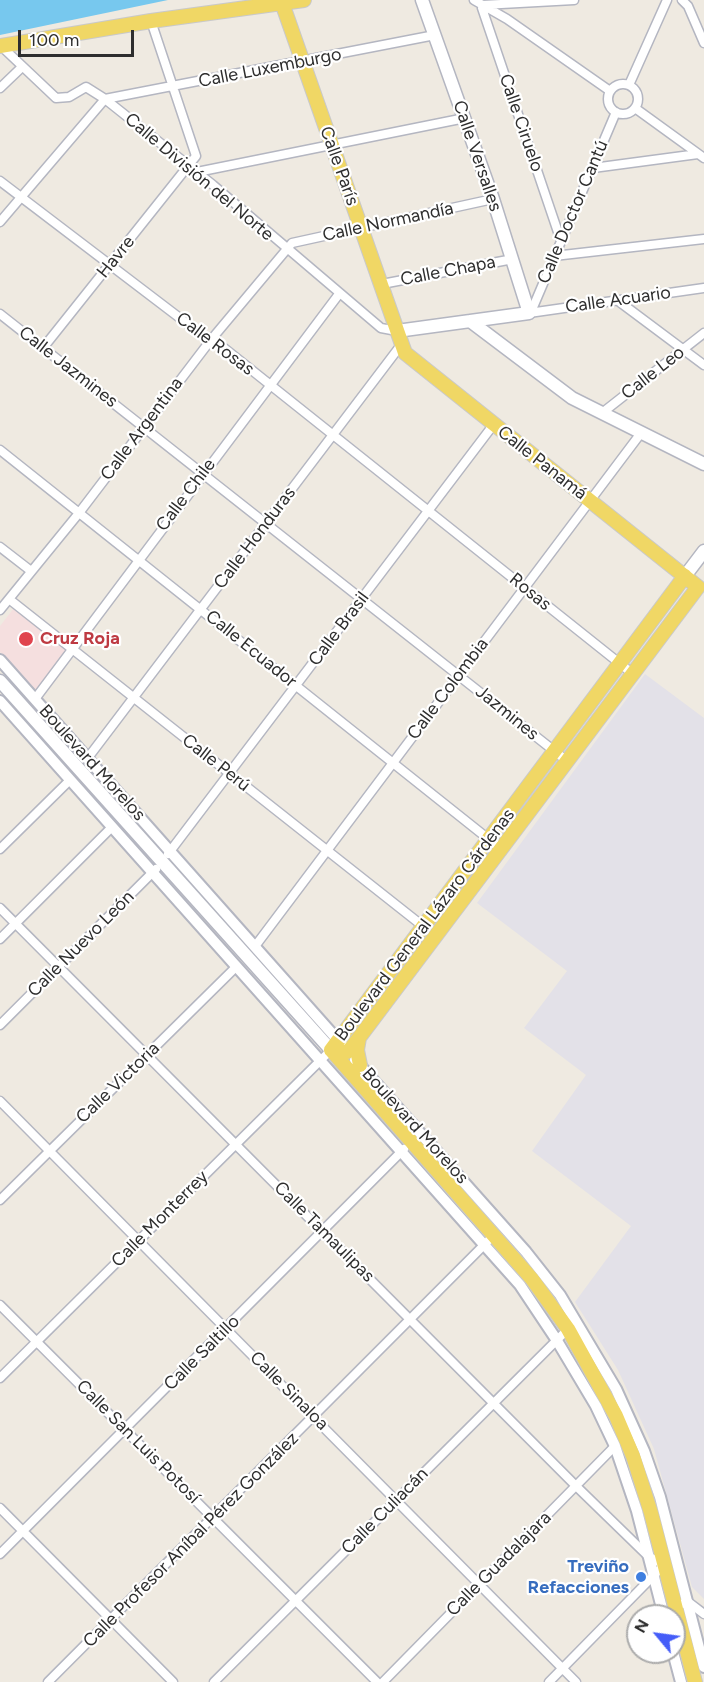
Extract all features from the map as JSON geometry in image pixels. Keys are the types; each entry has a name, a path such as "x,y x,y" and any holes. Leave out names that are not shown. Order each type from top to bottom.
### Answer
{"main road":[{"path":"0,46 151,21 304,0"},
{"name":"Calle Versalles","path":"422,0 493,199 530,313"},
{"name":"Calle París","path":"281,2 362,227 399,338"},
{"name":"Calle Acuario","path":"399,338 470,321 530,313"},
{"path":"470,321 556,387 602,413 704,464"},
{"name":"Calle Panamá","path":"399,338 411,359 685,576 702,585"},
{"name":"Boulevard General Lázaro Cárdenas","path":"339,1048 489,839 704,551"},
{"name":"Boulevard General Lázaro Cárdenas","path":"339,1048 359,1038 702,585"},
{"name":"Boulevard Morelos","path":"0,681 161,862 339,1048 407,1146 432,1156 489,1240 555,1299 568,1329 611,1392 633,1456 674,1604"},
{"path":"414,964 410,957 420,941 423,929"},
{"path":"359,1038 357,1050 360,1065"},
{"name":"Boulevard Morelos","path":"686,1649 695,1682"}],"street":[{"path":"478,2 574,0"},
{"path":"629,85 667,0"},
{"path":"682,0 704,43"},
{"path":"478,2 610,91"},
{"name":"Calle Ciruelo","path":"478,2 561,241"},
{"path":"151,21 195,148 196,156 189,166"},
{"name":"Calle Luxemburgo","path":"105,99 435,35"},
{"name":"Calle División del Norte","path":"0,46 56,98 69,97 86,87 105,99 197,172 339,294 381,328 399,338"},
{"path":"0,88 22,67"},
{"path":"629,85 638,96 635,108 625,114 616,112 609,102 610,91 615,86 629,85"},
{"path":"0,222 105,99"},
{"path":"635,108 701,156"},
{"name":"Calle Doctor Cantú","path":"530,313 616,112"},
{"path":"197,172 331,143 465,118"},
{"path":"593,168 701,156"},
{"name":"Havre","path":"44,348 189,166"},
{"name":"Calle Rosas","path":"0,181 210,341 219,344 428,510"},
{"name":"Calle Normandía","path":"285,248 291,243 493,199"},
{"path":"554,256 704,239"},
{"name":"Calle Argentina","path":"0,610 79,513 210,341 285,248"},
{"name":"Calle Chapa","path":"382,284 513,259"},
{"name":"Calle Acuario","path":"530,313 704,288"},
{"name":"Calle Chile","path":"35,699 202,472 339,294"},
{"path":"616,300 704,365"},
{"name":"Calle Jazmines","path":"0,314 362,598"},
{"name":"Calle Leo","path":"602,413 704,333"},
{"name":"Calle Honduras","path":"87,759 332,436 399,338"},
{"name":"Calle Brasil","path":"161,862 231,774 494,424"},
{"name":"Calle Colombia","path":"256,945 641,433"},
{"name":"Calle Ecuador","path":"0,451 501,849"},
{"name":"Rosas","path":"428,510 633,674"},
{"path":"0,547 30,571"},
{"name":"Jazmines","path":"362,598 567,761"},
{"name":"Calle Perú","path":"9,599 327,850 423,929"},
{"name":"Boulevard Morelos","path":"0,660 256,945 339,1048 360,1065 432,1156 505,1227 555,1299 644,1451 660,1497 674,1604"},
{"name":"Boulevard Morelos","path":"0,702 321,1060 407,1146 489,1240 556,1339 596,1406 615,1446 653,1576 672,1604"},
{"path":"0,849 70,780"},
{"path":"0,939 112,827"},
{"name":"Calle Nuevo León","path":"0,1025 161,862"},
{"name":"Calle Tamaulipas","path":"0,908 576,1486 648,1557 664,1565"},
{"name":"Calle Victoria","path":"0,1200 237,966"},
{"name":"Calle Monterrey","path":"0,1378 235,1143 321,1060 339,1048"},
{"name":"Calle Sinaloa","path":"0,1101 576,1682"},
{"name":"Calle Saltillo","path":"0,1554 227,1329 407,1146"},
{"name":"Calle Profesor Aníbal Pérez González","path":"48,1682 489,1240"},
{"name":"Calle San Luis Potosí","path":"0,1305 377,1682"},
{"name":"Calle Culiacán","path":"214,1682 568,1329"},
{"name":"Calle Guadalajara","path":"383,1682 615,1446"},
{"path":"0,1508 173,1682"},
{"path":"549,1682 664,1565"},
{"path":"686,1610 704,1614"},
{"name":"Boulevard Morelos","path":"686,1630 704,1667"},
{"path":"676,1664 681,1682"}],"shaded area":[{"name":"Cruz Roja","path":"14,608 66,650 36,691 0,652 0,626"},
{"path":"645,674 704,718 704,1599 692,1587 654,1449 618,1370 575,1302 631,1226 532,1151 586,1075 524,1028 567,971 477,903"}],"water":[{"path":"0,0 168,0 0,35"}],"place":[{"name":"Cruz Roja","path":"26,639"},
{"name":"Treviño Refacciones","path":"641,1577"}]}
